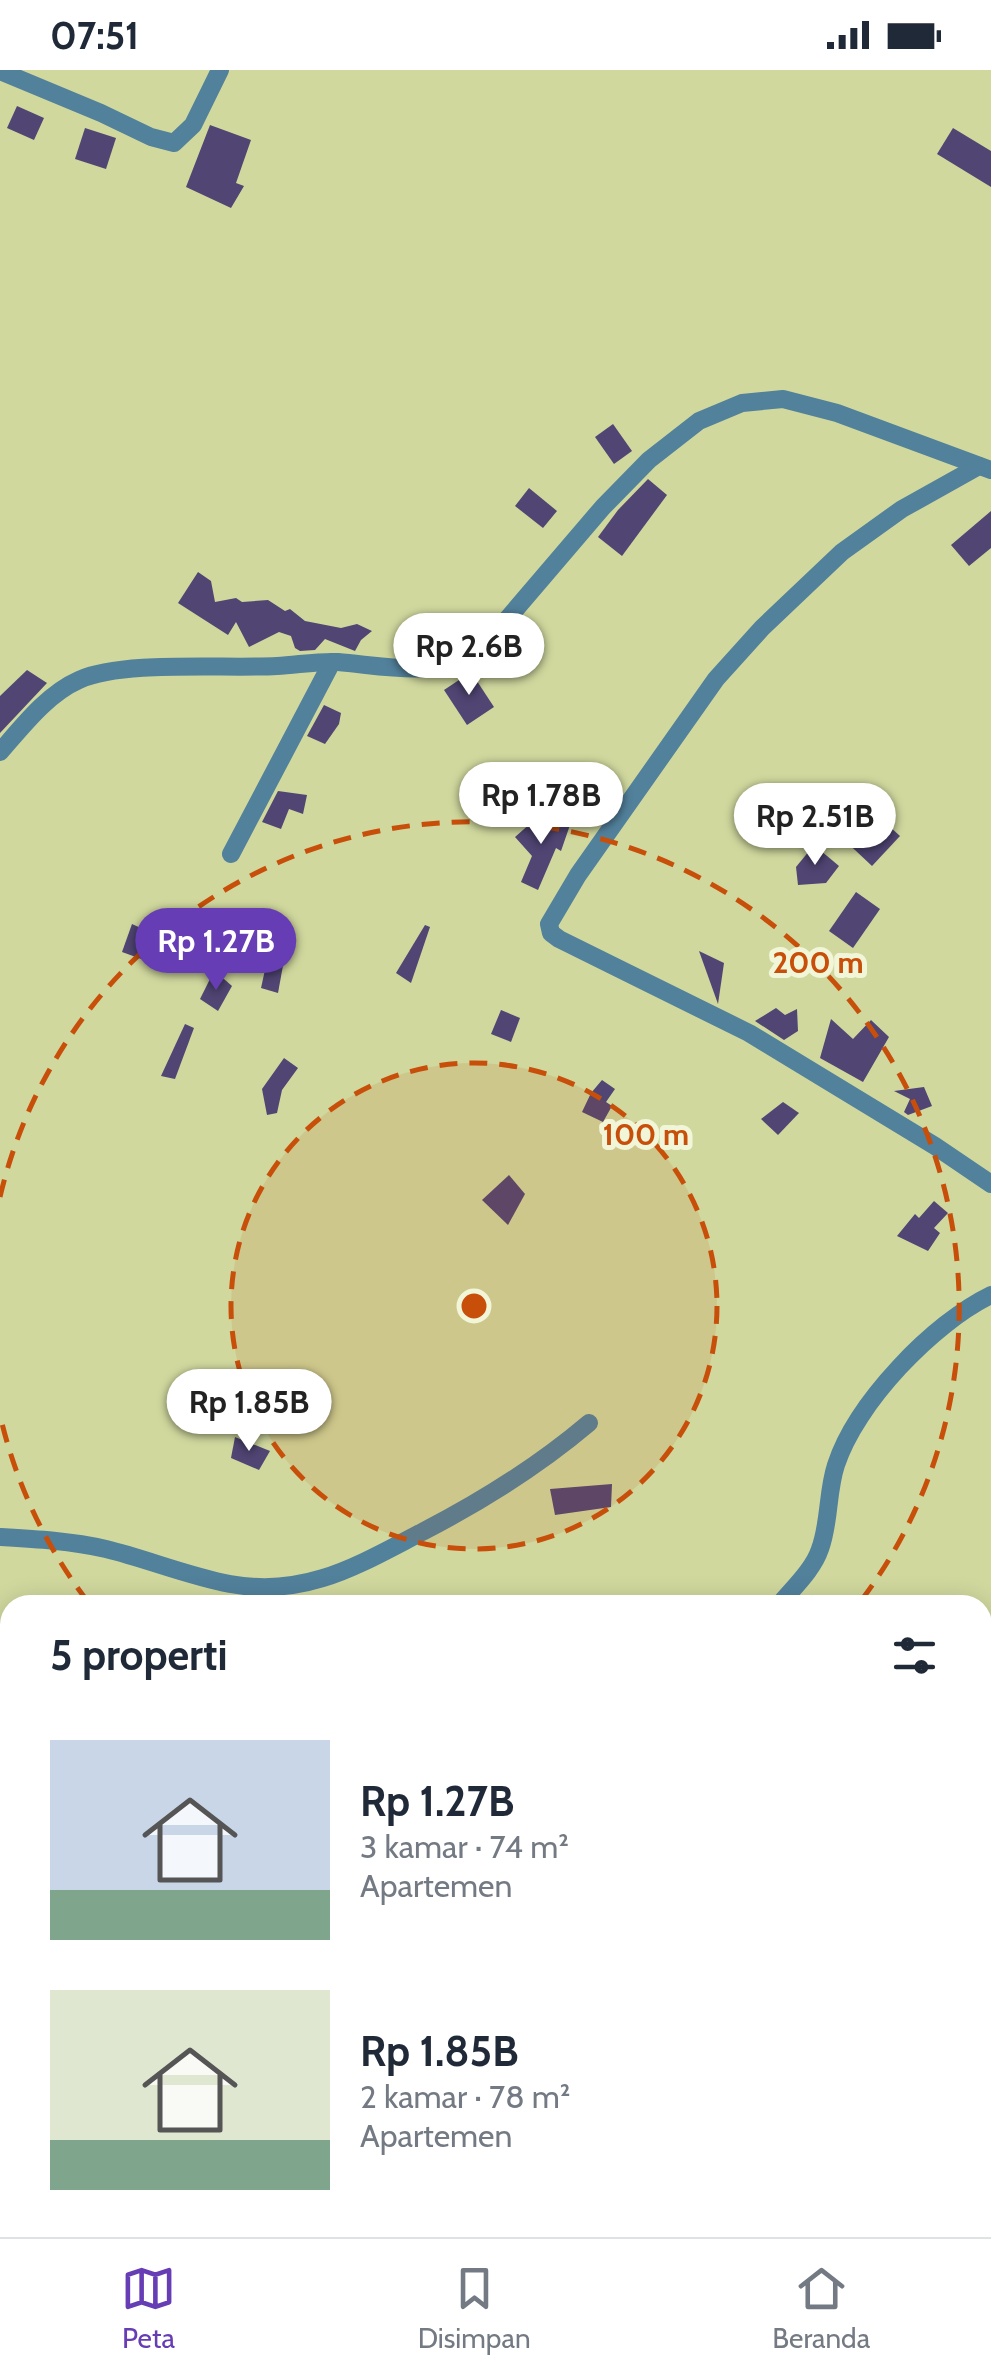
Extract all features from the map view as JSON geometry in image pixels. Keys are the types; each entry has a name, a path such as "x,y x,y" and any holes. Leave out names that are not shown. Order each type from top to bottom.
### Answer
{"street":[{"path":"0,71 151,137 174,143 193,125 220,70"},
{"path":"0,752 56,695 80,680 140,669 332,662 429,668 464,662 480,652 602,506 650,460 699,420 742,403 784,400 837,413 985,468"},
{"path":"985,468 902,508 842,552 762,628 716,679 549,924 559,938 749,1033 991,1184"},
{"path":"231,854 332,662"},
{"path":"787,1595 820,1550 836,1464 850,1433 876,1394 957,1316 991,1295"},
{"path":"0,1537 103,1548 232,1584 275,1586 324,1579 362,1565 471,1508 526,1474 588,1423"}],"building":[{"path":"17,106 44,118 34,140 7,128"},
{"path":"210,125 251,140 236,183 244,186 231,208 186,187"},
{"path":"85,128 116,138 106,169 75,159"},
{"path":"953,128 991,151 991,187 937,154"},
{"path":"613,424 632,451 614,464 595,437"},
{"path":"648,479 667,495 622,556 598,537"},
{"path":"529,488 557,511 543,528 515,506"},
{"path":"991,511 991,548 969,566 951,545"},
{"path":"198,572 211,581 215,602 236,598 242,602 268,600 285,611 290,609 305,621 341,628 357,624 372,631 355,651 325,639 315,650 300,651 291,636 279,632 249,647 236,622 228,635 178,603"},
{"path":"27,670 47,683 0,733 0,696"},
{"path":"471,672 494,707 467,725 444,690"},
{"path":"324,705 341,713 339,724 325,744 307,736"},
{"path":"278,791 307,795 303,814 289,809 281,829 262,822"},
{"path":"867,806 900,836 872,866 839,835"},
{"path":"540,815 570,825 561,851 556,848 538,890 521,882 532,856 515,837"},
{"path":"814,845 839,866 826,883 798,885 796,867"},
{"path":"856,892 880,909 853,948 829,931"},
{"path":"132,924 178,945 175,965 122,952"},
{"path":"425,925 430,927 411,983 396,973"},
{"path":"270,947 286,949 278,993 261,988"},
{"path":"699,951 724,963 718,1004"},
{"path":"210,979 224,979 232,986 218,1011 200,999"},
{"path":"776,1008 785,1015 797,1009 798,1031 784,1040 755,1021"},
{"path":"501,1010 520,1018 511,1042 491,1034"},
{"path":"831,1019 853,1039 871,1020 889,1037 863,1082 820,1058"},
{"path":"185,1024 194,1028 175,1079 161,1076"},
{"path":"284,1058 298,1068 282,1090 277,1113 267,1115 262,1089"},
{"path":"602,1080 615,1089 606,1102 612,1106 603,1122 582,1112"},
{"path":"924,1087 932,1106 908,1115 904,1112 910,1099 894,1091"},
{"path":"783,1102 799,1113 778,1135 761,1119"},
{"path":"509,1175 525,1194 508,1225 482,1200"},
{"path":"934,1201 948,1213 934,1228 940,1233 928,1251 897,1236 915,1214 919,1218"},
{"path":"235,1437 270,1451 259,1470 231,1458"},
{"path":"612,1484 611,1507 555,1515 550,1489"}]}
